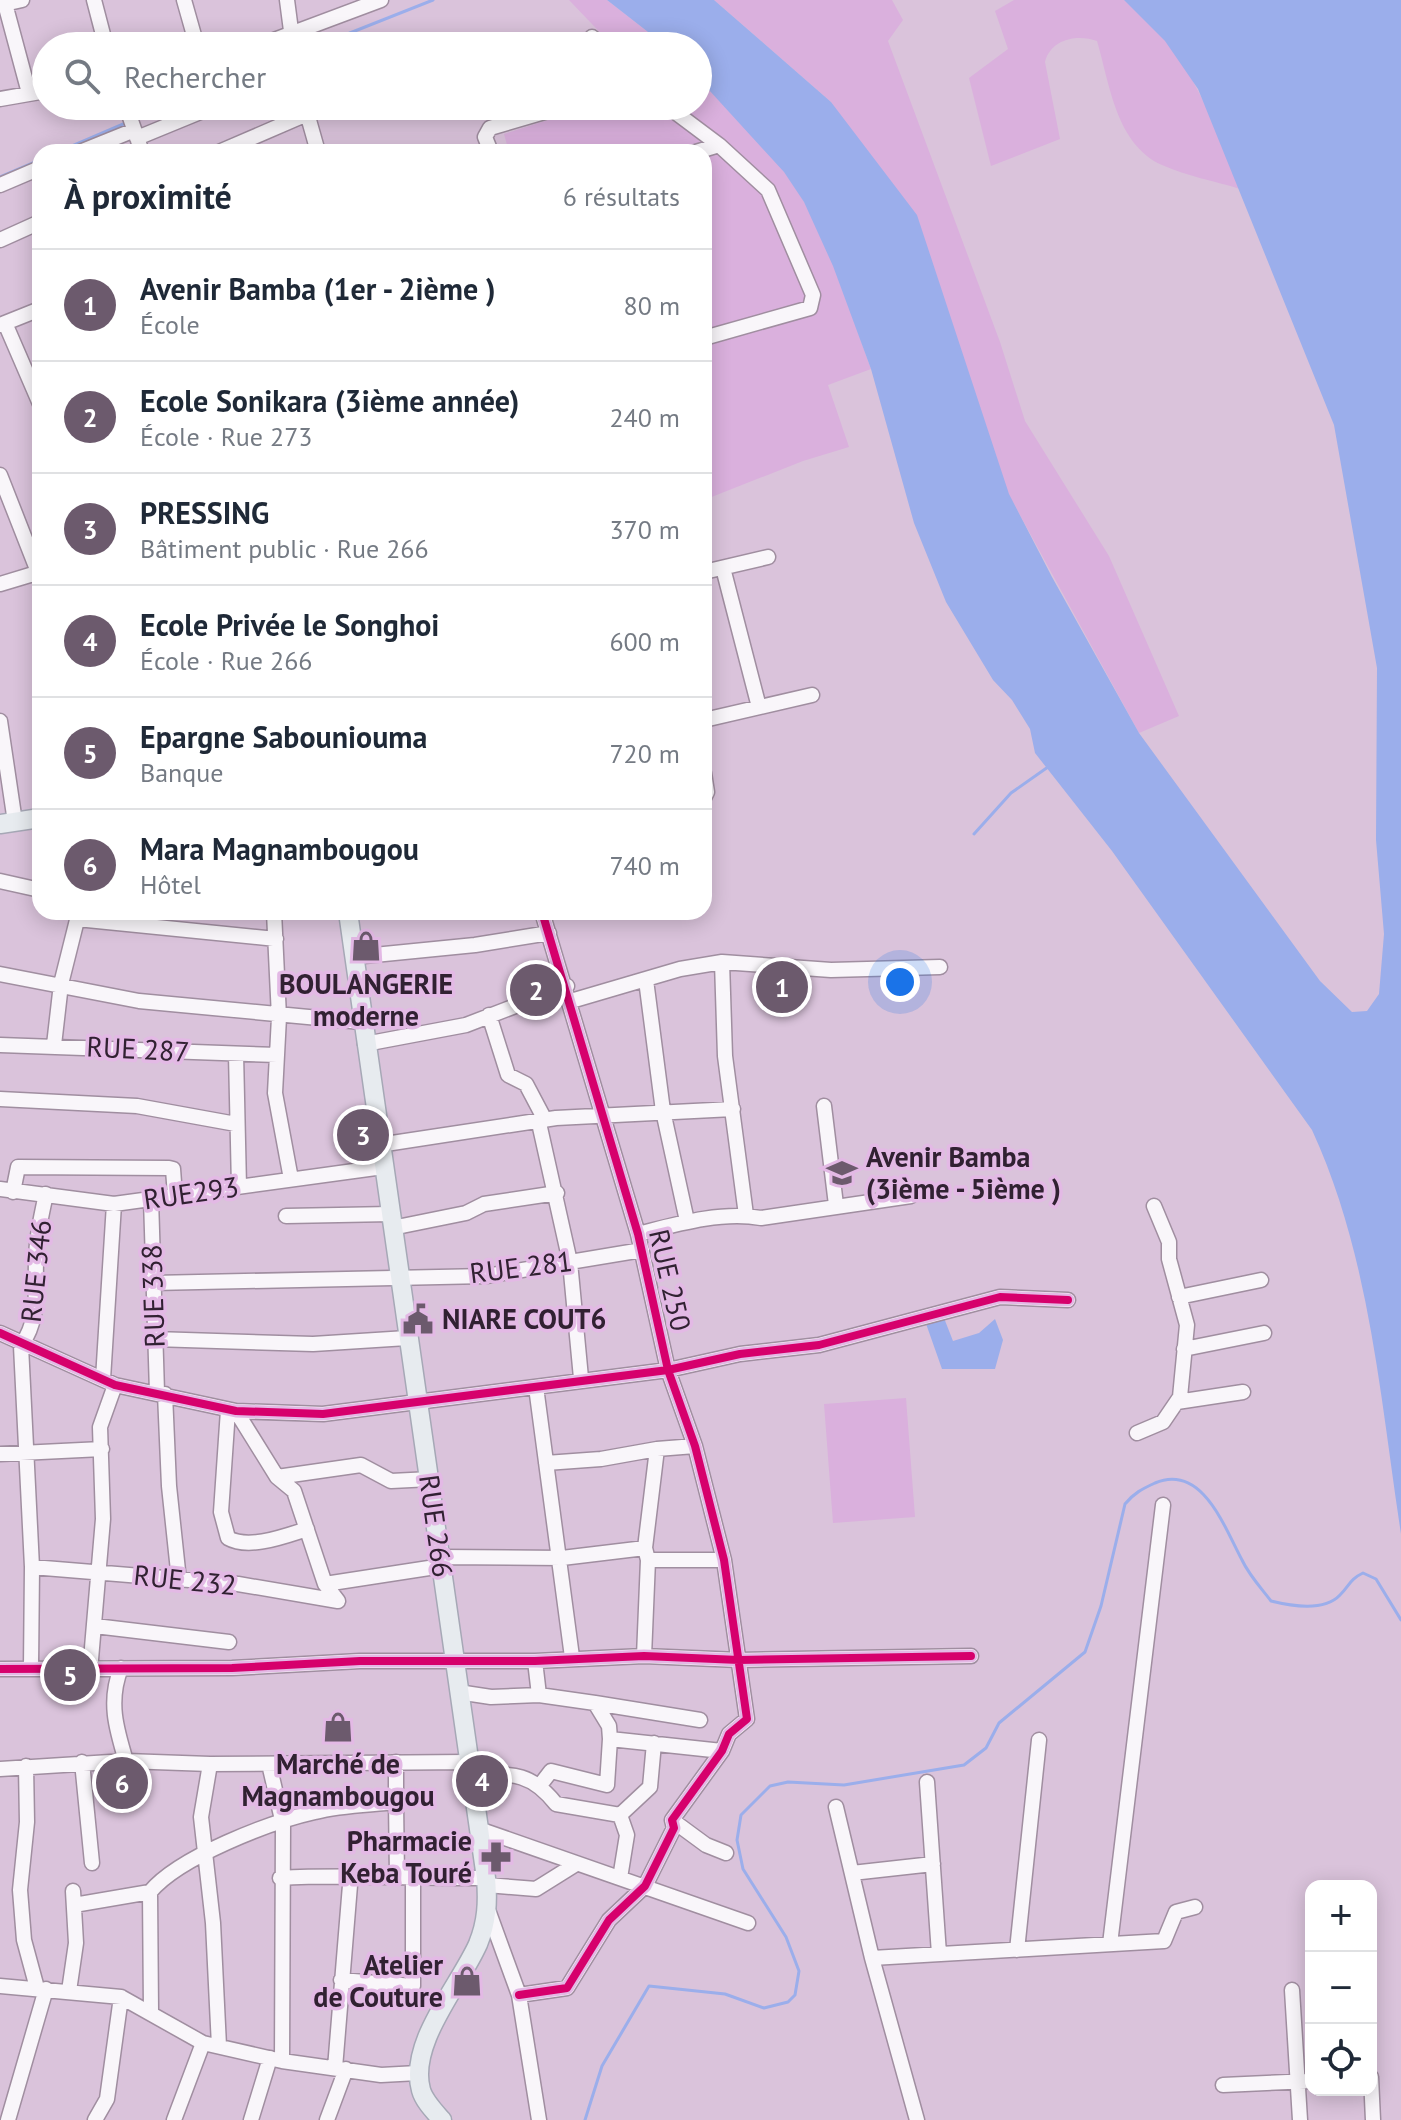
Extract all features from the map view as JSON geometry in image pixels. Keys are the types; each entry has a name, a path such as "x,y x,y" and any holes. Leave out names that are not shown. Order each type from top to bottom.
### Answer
{"main road":[{"path":"7,823 32,819"},
{"name":"RUE 266","path":"349,920 407,1338 431,1479 488,1910 477,1946 436,2020 418,2073"},
{"path":"418,2073 421,2092 442,2120"}],"street":[{"path":"22,0 3,3 29,93"},
{"path":"94,0 102,32"},
{"path":"184,0 193,32"},
{"path":"287,0 292,32"},
{"path":"311,32 381,0"},
{"path":"0,99 32,93"},
{"path":"131,120 137,140 183,120"},
{"path":"243,144 288,120"},
{"path":"309,120 316,144"},
{"path":"488,144 485,137 490,128 517,120"},
{"path":"686,120 719,145 768,190 813,303 810,308 712,336"},
{"path":"712,147 719,145"},
{"path":"0,185 32,171"},
{"path":"0,240 32,226"},
{"path":"32,312 3,324 32,387"},
{"path":"0,475 32,554"},
{"path":"712,570 768,557"},
{"path":"723,568 759,707"},
{"path":"0,584 32,576"},
{"path":"712,718 812,695"},
{"path":"0,721 7,823"},
{"path":"0,881 32,888"},
{"path":"54,1045 61,984 77,920"},
{"path":"112,920 276,939"},
{"path":"275,920 279,1017 275,1093 291,1179"},
{"name":"RUE 250","path":"545,920 567,986 638,1234 668,1370 695,1446 724,1560 747,1719 729,1734 722,1751 672,1820 674,1828 645,1886"},
{"path":"354,957 475,945 549,933"},
{"path":"571,1001 680,969 722,962 831,970 940,967"},
{"path":"722,962 725,1056 746,1215"},
{"path":"0,974 139,1001 279,1017 361,1022"},
{"path":"646,980 663,1111 687,1221"},
{"path":"365,1044 443,1031 567,986"},
{"path":"489,1015 508,1075 526,1084 542,1121 570,1262 581,1378"},
{"name":"RUE 287","path":"0,1045 277,1055"},
{"path":"236,1054 239,1187"},
{"path":"0,1099 137,1106 236,1124"},
{"path":"824,1106 836,1205"},
{"path":"379,1145 542,1121 733,1109"},
{"path":"6,1190 18,1167 157,1168 173,1169 175,1196"},
{"name":"RUE293","path":"6,1190 46,1194 71,1201 114,1204 383,1167"},
{"path":"286,1216 392,1221 466,1213 484,1204 557,1193"},
{"name":"RUE 346","path":"21,1346 32,1329 38,1301 38,1231 46,1194"},
{"path":"638,1234 687,1221 746,1215 761,1218 911,1196"},
{"name":"RUE 338","path":"151,1199 154,1339 179,1580"},
{"path":"90,1671 99,1571 100,1427 109,1382 114,1204"},
{"path":"1137,1433 1163,1422 1177,1402 1184,1349 1186,1316 1179,1297 1169,1242 1154,1206"},
{"name":"RUE 281","path":"153,1283 272,1278 331,1280 400,1275 486,1276 642,1250"},
{"path":"1179,1297 1261,1280"},
{"path":"0,1333 21,1346 109,1382 232,1411 323,1414 536,1387 581,1378 668,1370 740,1354 819,1345 1000,1297 1068,1300"},
{"path":"1184,1349 1264,1333"},
{"path":"154,1339 313,1344 407,1338"},
{"path":"21,1346 32,1567 31,1667"},
{"path":"536,1387 572,1657"},
{"path":"1177,1402 1243,1392"},
{"path":"232,1411 277,1477 294,1491 325,1584 441,1561 647,1554 724,1560"},
{"path":"232,1411 221,1512 228,1538 233,1541 262,1540 307,1529"},
{"path":"546,1463 695,1446"},
{"path":"0,1454 102,1449"},
{"path":"644,1656 647,1554 657,1449"},
{"path":"277,1477 361,1465 391,1481 431,1479"},
{"path":"1110,1944 1163,1505"},
{"name":"RUE 232","path":"32,1567 238,1584 338,1601 325,1584"},
{"path":"95,1626 229,1642"},
{"path":"0,1669 31,1667 90,1671 644,1656 739,1660 971,1656"},
{"path":"535,1661 539,1695"},
{"path":"121,1668 113,1689 114,1717 126,1761"},
{"path":"458,1692 491,1697 539,1695 700,1720"},
{"path":"541,1784 551,1771 607,1785 609,1726 595,1703"},
{"path":"610,1739 722,1751"},
{"path":"1017,1950 1039,1740"},
{"path":"620,1815 650,1787 654,1743"},
{"path":"0,1769 126,1761 210,1764 396,1762 515,1774 541,1784 556,1804 584,1806 620,1815"},
{"path":"82,1762 92,1863"},
{"path":"396,1762 397,1877"},
{"path":"210,1764 201,1817 213,1923 219,2046"},
{"path":"251,2120 276,2059 283,1824 269,1764"},
{"path":"8,2120 41,1988 24,1940 20,1890 27,1822 26,1766"},
{"path":"927,1782 939,1954"},
{"path":"151,2011 150,1892 160,1881 203,1853 317,1811 396,1802"},
{"path":"836,1807 872,1958 917,2120"},
{"path":"620,1815 627,1835 620,1878"},
{"path":"672,1820 706,1845 726,1853"},
{"path":"479,1829 555,1853 576,1864 748,1923"},
{"path":"280,1878 351,1873 413,1880 486,1882 536,1889 576,1864"},
{"path":"852,1873 933,1864"},
{"path":"327,2120 340,2069 341,1980 351,1873"},
{"path":"341,1980 413,1986 413,1880"},
{"path":"519,1995 567,1988 609,1920 645,1886"},
{"path":"69,1991 76,1943 73,1898 150,1892"},
{"path":"872,1958 1164,1941 1173,1916 1195,1907"},
{"path":"488,1910 519,1995 539,2120"},
{"path":"0,1986 121,1997 151,2011 203,2043 276,2059 381,2075 418,2073"},
{"path":"1292,1990 1305,2082 1300,2120"},
{"path":"95,2120 107,2099 121,1997"},
{"path":"174,2120 203,2043"},
{"path":"1223,2085 1305,2082"},
{"path":"1372,2096 1373,2120"}],"shaded area":[{"path":"569,0 607,0 648,32 600,32"},
{"path":"714,0 892,0 903,20 888,41 1000,342 1025,421 1109,556 1179,716 1139,733 1009,495 831,102"},
{"path":"1014,0 1124,0 1145,16 1164,36 1195,85 1240,189 1171,169 1134,143 1117,112 1097,41 1081,38 1059,43 1045,62 1060,139 991,166 969,78 1008,49 995,11"},
{"path":"712,93 785,173 813,218 835,268 871,369 828,385 849,447 803,461 712,497 712,144 507,144 504,134 548,120 712,120"},
{"path":"906,1398 915,1517 833,1523 824,1404"}],"water":[{"path":"607,0 714,0 831,102 917,215 1009,494 1052,577 1139,733 1320,981 1352,1012 1367,1011 1379,994 1384,934 1376,840 1377,668 1334,425 1198,89 1165,41 1124,0 1401,0 1401,1534 1379,1379 1360,1277 1332,1178 1312,1130 1112,851 1035,753 1030,729 1012,700 993,680 946,602 914,523 871,369 833,266 804,202 784,172 712,93 712,32 648,32"},
{"path":"924,1318 944,1318 953,1341 979,1333 995,1319 1003,1340 995,1369 942,1369"}],"waterway":[{"path":"352,32 433,0"},
{"path":"77,144 128,122"},
{"path":"0,177 32,163"},
{"path":"974,834 1011,793 1048,767"},
{"path":"585,2120 602,2066 649,1986 725,1994 764,2008 788,2002 795,1995 799,1971 786,1937 743,1869 737,1840 741,1815 770,1786 788,1782 844,1785 964,1765 986,1748 999,1723 1085,1652 1101,1606 1125,1504 1138,1492 1172,1479 1186,1482 1199,1490 1220,1517 1248,1571 1271,1601 1297,1606 1325,1604 1340,1595 1352,1580 1363,1573 1376,1579 1401,1620"}],"cycle path":[{"path":"519,1995 567,1988 609,1920 645,1886 674,1828 672,1820 722,1751 729,1734 747,1719 724,1560 695,1446 668,1370 638,1234 544,920"},
{"path":"0,1333 115,1385 236,1411 323,1414 668,1370 740,1354 819,1345 1000,1297 1068,1300"},
{"path":"0,1669 232,1668 360,1661 535,1661 644,1656 739,1660 971,1656"}],"place":[{"name":"BOULANGERIE moderne","path":"366,946"},
{"name":"Avenir Bamba (1er - 2ième )","path":"782,987"},
{"name":"Ecole Sonikara (3ième année)","path":"536,990"},
{"name":"PRESSING","path":"363,1135"},
{"name":"Avenir Bamba (3ième - 5ième )","path":"842,1173"},
{"name":"NIARE COUT6","path":"418,1319"},
{"name":"Epargne Sabouniouma","path":"70,1675"},
{"name":"Marché de Magnambougou","path":"338,1727"},
{"name":"Ecole Privée le Songhoi","path":"482,1781"},
{"name":"Mara Magnambougou","path":"122,1783"},
{"name":"Pharmacie Keba Touré","path":"496,1857"},
{"name":"Atelier de Couture","path":"467,1981"}]}
